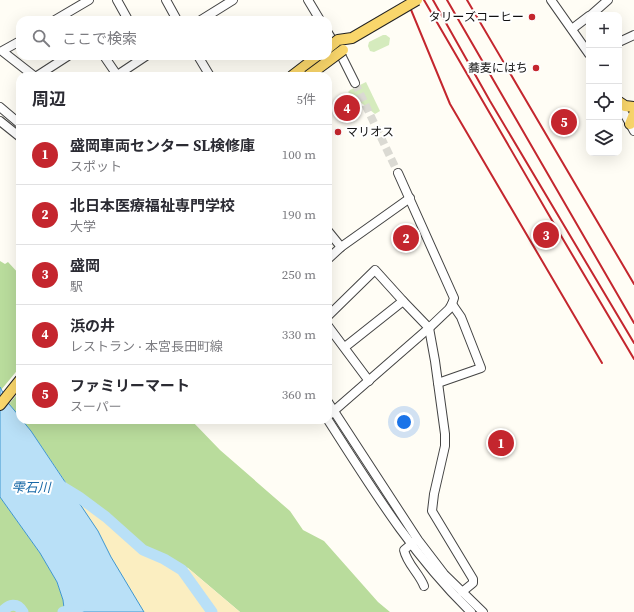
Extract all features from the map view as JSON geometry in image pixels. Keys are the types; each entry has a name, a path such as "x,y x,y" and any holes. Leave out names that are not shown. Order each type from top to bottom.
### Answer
{"main road":[{"path":"332,58 343,50 338,45 417,0"},
{"path":"297,72 313,60"},
{"path":"313,72 330,60"},
{"path":"626,106 632,127"},
{"path":"0,405 16,385"}],"street":[{"path":"71,0 75,8"},
{"path":"62,16 89,0"},
{"path":"117,0 126,16"},
{"path":"166,0 175,16"},
{"path":"207,16 232,0"},
{"path":"308,0 318,16"},
{"path":"551,0 555,8 586,50"},
{"path":"594,12 608,0"},
{"path":"572,29 586,19"},
{"path":"622,41 634,35"},
{"path":"16,43 2,51 31,72"},
{"path":"320,72 331,63 338,45"},
{"path":"338,45 355,83"},
{"path":"42,72 62,60"},
{"path":"107,60 114,72"},
{"path":"123,72 140,60"},
{"path":"200,60 208,72"},
{"path":"293,72 309,60"},
{"path":"0,107 16,121"},
{"path":"0,121 16,134"},
{"path":"332,412 429,328 452,304 454,298 398,173"},
{"path":"332,255 341,247 410,198"},
{"path":"332,236 341,247"},
{"path":"332,312 375,270 429,328 438,383 445,446 434,494 432,511 473,579 473,583 462,592"},
{"path":"345,347 403,301"},
{"path":"438,383 481,368 461,317 452,304"},
{"path":"332,331 369,381"},
{"path":"332,415 415,542 448,589 471,612"},
{"path":"331,424 376,494 415,542 444,574 483,612"},
{"path":"415,542 404,550 406,558 421,577 424,586"}],"green space":[{"path":"383,35 390,38 389,45 374,52 370,51 368,46 369,42"},
{"path":"366,82 380,111 375,114 348,92"},
{"path":"0,261 5,264 8,262 16,271 16,372 1,390"},
{"path":"16,396 16,412 9,404"},
{"path":"25,424 195,424 220,450 290,511 303,530 324,541 378,602 390,612 240,612 188,568 141,544 122,526 71,490"},
{"path":"0,497 40,553 57,582 66,612 2,612 0,606"}],"sand":[{"path":"76,498 105,519 143,554 157,559 185,577 188,577 190,573 188,568 240,612 144,612 111,557 98,531"}],"water":[{"name":"雫石川","path":"0,387 9,404 16,412 16,424 25,424 31,431 98,531 111,557 144,612 66,612 57,582 40,553 0,497"}],"waterway":[{"name":"雫石川","path":"61,486 106,517 143,550 164,559 182,570 212,612"},
{"path":"2,612 7,607 13,605 16,605 23,612"},
{"path":"63,612 80,607"}],"tunnel":[{"path":"355,83 398,173"}],"railway":[{"path":"407,0 450,104 602,363"},
{"path":"424,0 634,359"},
{"path":"433,0 490,101 634,343"},
{"path":"447,0 634,323"},
{"path":"467,0 634,284"}],"place":[{"name":"タリーズコーヒー","path":"532,17"},
{"name":"蕎麦にはち","path":"536,68"},
{"name":"浜の井","path":"347,108"},
{"name":"ファミリーマート","path":"564,122"},
{"name":"マリオス","path":"338,132"},
{"name":"盛岡","path":"546,235"},
{"name":"北日本医療福祉専門学校","path":"406,238"},
{"name":"盛岡車両センター SL検修庫","path":"501,443"}]}
